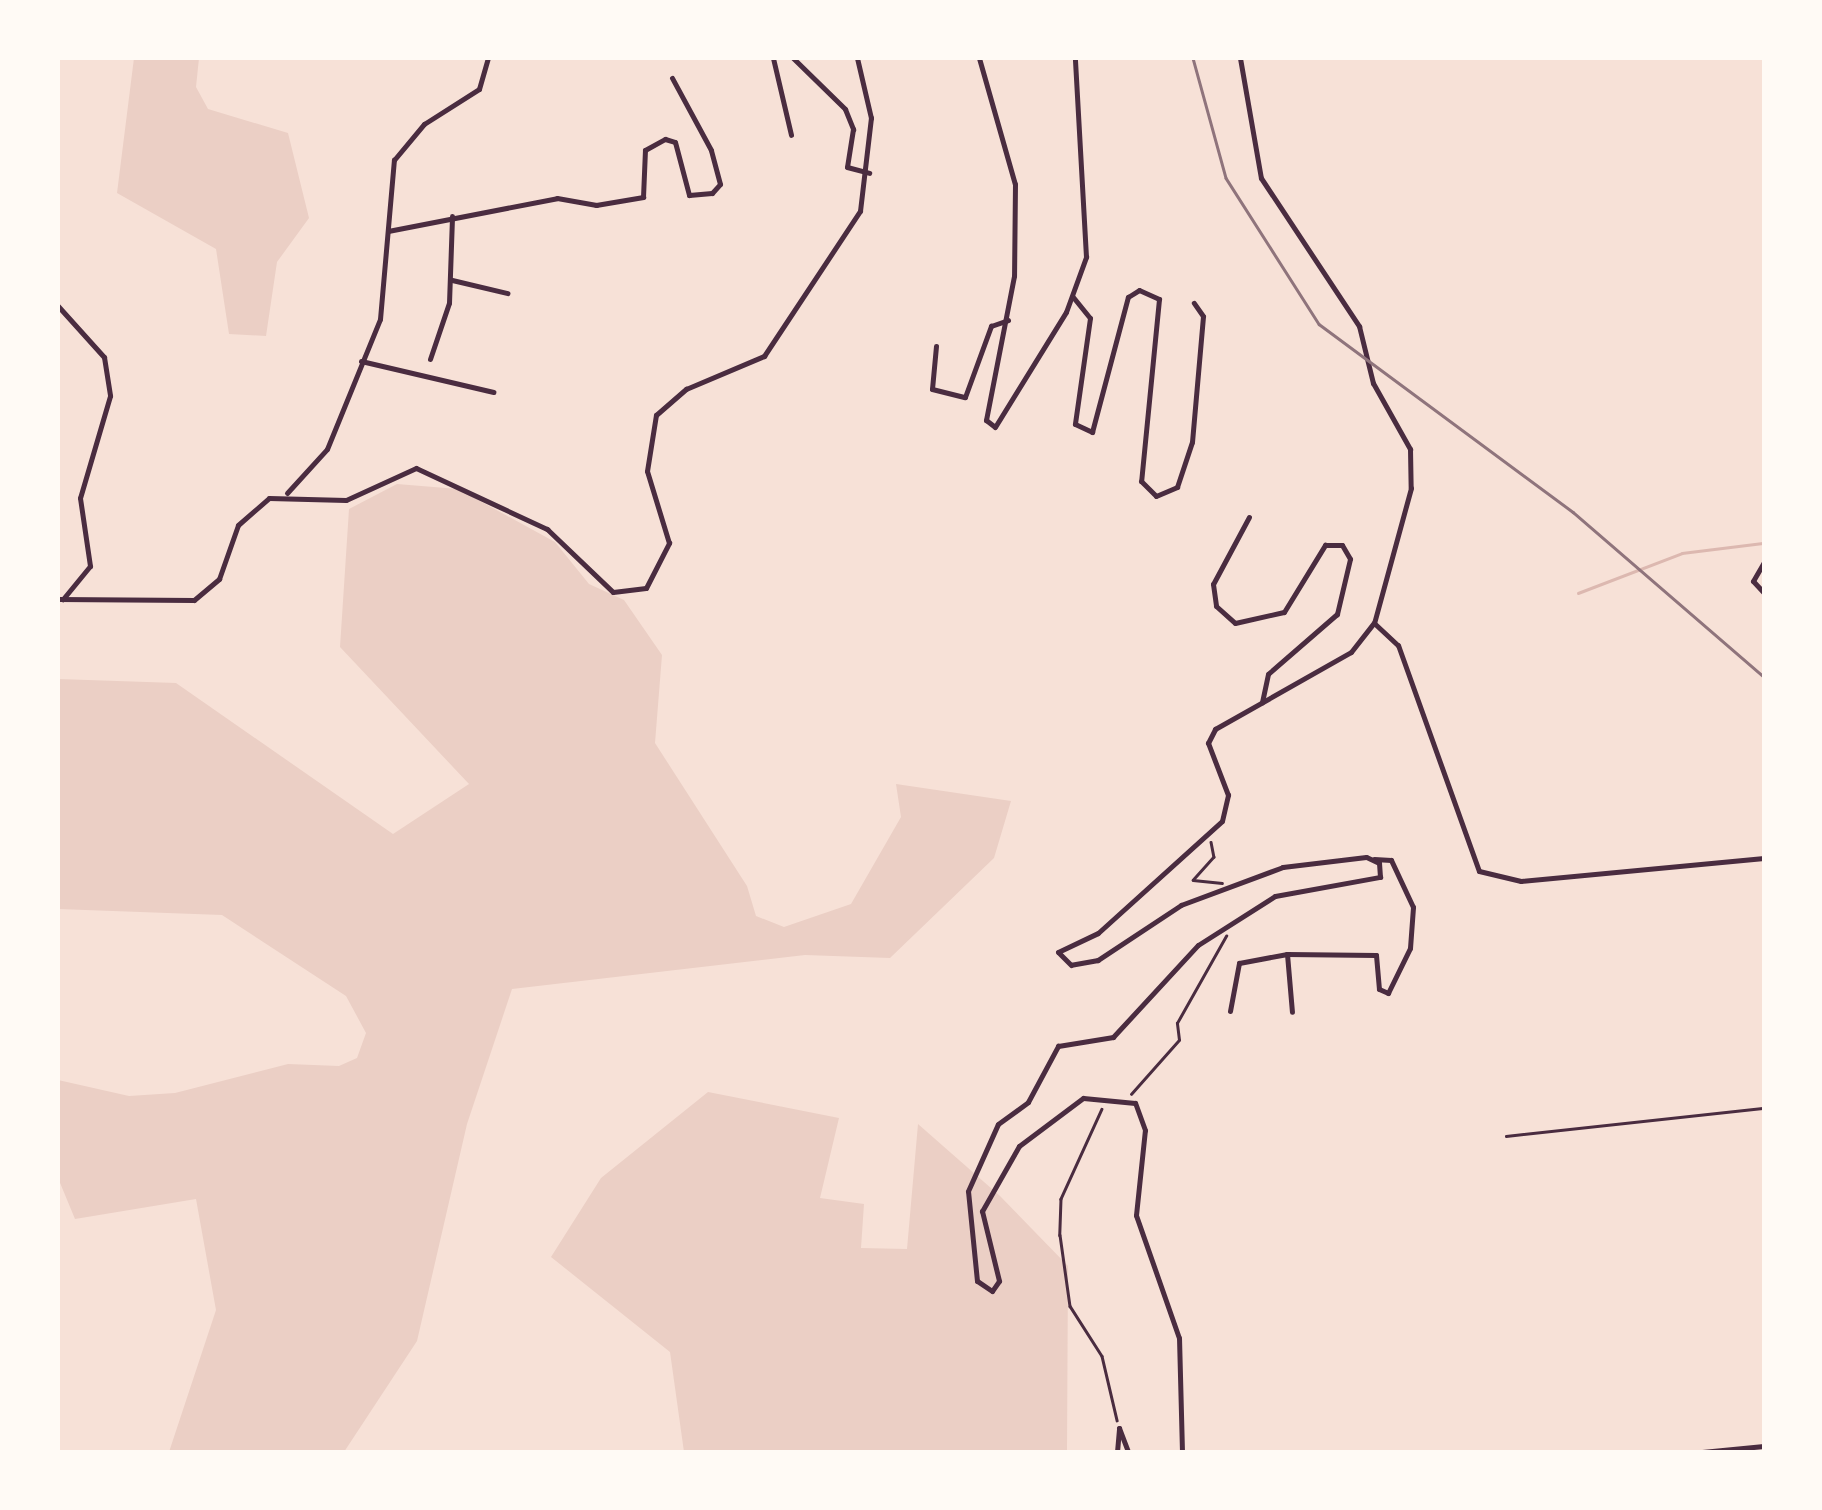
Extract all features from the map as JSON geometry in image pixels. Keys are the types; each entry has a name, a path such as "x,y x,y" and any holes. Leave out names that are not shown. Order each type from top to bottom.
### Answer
{"street":[{"path":"60,599 183,603 205,595 246,515 287,493 327,448 380,320 394,160 424,124 478,89 488,58"},
{"path":"773,58 791,134"},
{"path":"793,58 845,109 853,129 847,168 869,174"},
{"path":"287,493 346,500 398,472 435,470 561,539 602,586 646,588 669,543 647,472 656,415 686,390 764,356 844,244 869,174 871,109 857,58"},
{"path":"979,58 1015,184 1008,320 986,415 995,427 1073,297 1086,242 1075,58"},
{"path":"1230,1011 1239,963 1287,954 1373,954 1388,993 1410,948 1412,907 1391,860 1283,867 1224,886 1098,960 1059,957 1061,945 1098,933 1208,836 1228,805 1208,738 1262,702 1351,652 1372,627 1411,488 1408,442 1373,384 1358,326 1261,178 1240,58"},
{"path":"388,230 557,198 596,205 643,198 644,150 665,139 675,142 689,195 716,191 711,150 672,78"},
{"path":"430,359 452,280 452,216"},
{"path":"452,280 508,293"},
{"path":"1073,297 1090,318 1075,424 1092,432 1128,298 1139,290 1160,299 1141,481 1156,496 1177,486 1192,442 1203,316 1194,303"},
{"path":"58,306 104,357 110,396 80,498 90,566 60,599"},
{"path":"936,346 932,389 965,397 991,326 1008,320"},
{"path":"362,361 494,392"},
{"path":"1249,517 1213,584 1216,606 1235,623 1284,612 1325,546 1342,545 1350,559 1336,614 1268,674 1262,702"},
{"path":"1764,562 1753,581 1764,593"},
{"path":"1372,627 1381,629 1414,684 1438,773 1480,871 1521,882 1764,858"},
{"path":"1182,1452 1179,1338 1141,1241 1135,1181 1145,1130 1126,1097 1082,1098 1019,1146 982,1210 999,1286 981,1288 968,1191 998,1124 1028,1102 1048,1054 1071,1040 1113,1037 1230,922 1299,887 1372,882 1381,870 1374,860"},
{"path":"1287,954 1292,1012"},
{"path":"1116,1452 1118,1428"},
{"path":"1118,1428 1128,1452"},
{"path":"1702,1452 1764,1446"}],"lane":[{"path":"1506,1136 1764,1108"}],"path":[{"path":"1208,836 1214,858 1193,880 1224,886"},
{"path":"1118,1428 1102,1356 1070,1306 1060,1217 1089,1153 1090,1120 1149,1082 1178,1040 1178,1024 1226,946 1230,922"}],"shaded area":[{"path":"134,58 199,58 196,87 208,109 288,133 309,218 277,262 266,336 229,334 216,249 117,193"},
{"path":"397,484 458,489 555,542 589,584 624,600 662,655 655,743 747,886 756,916 784,927 851,904 901,817 896,784 1011,801 994,858 890,958 805,955 512,989 467,1124 417,1341 344,1452 169,1452 216,1310 196,1199 75,1219 58,1178 58,1080 129,1096 175,1093 288,1064 339,1066 357,1058 366,1033 346,996 222,915 58,909 58,679 176,683 393,834 469,784 340,647 349,509"},
{"path":"708,1092 839,1118 820,1198 864,1204 861,1248 907,1249 918,1124 1000,1196 1068,1266 1067,1452 684,1452 670,1352 551,1257 601,1178"}],"waterway":[{"path":"1578,593 1682,553 1764,543"}],"railway":[{"path":"1193,58 1226,178 1319,324 1573,512 1764,677"}]}
